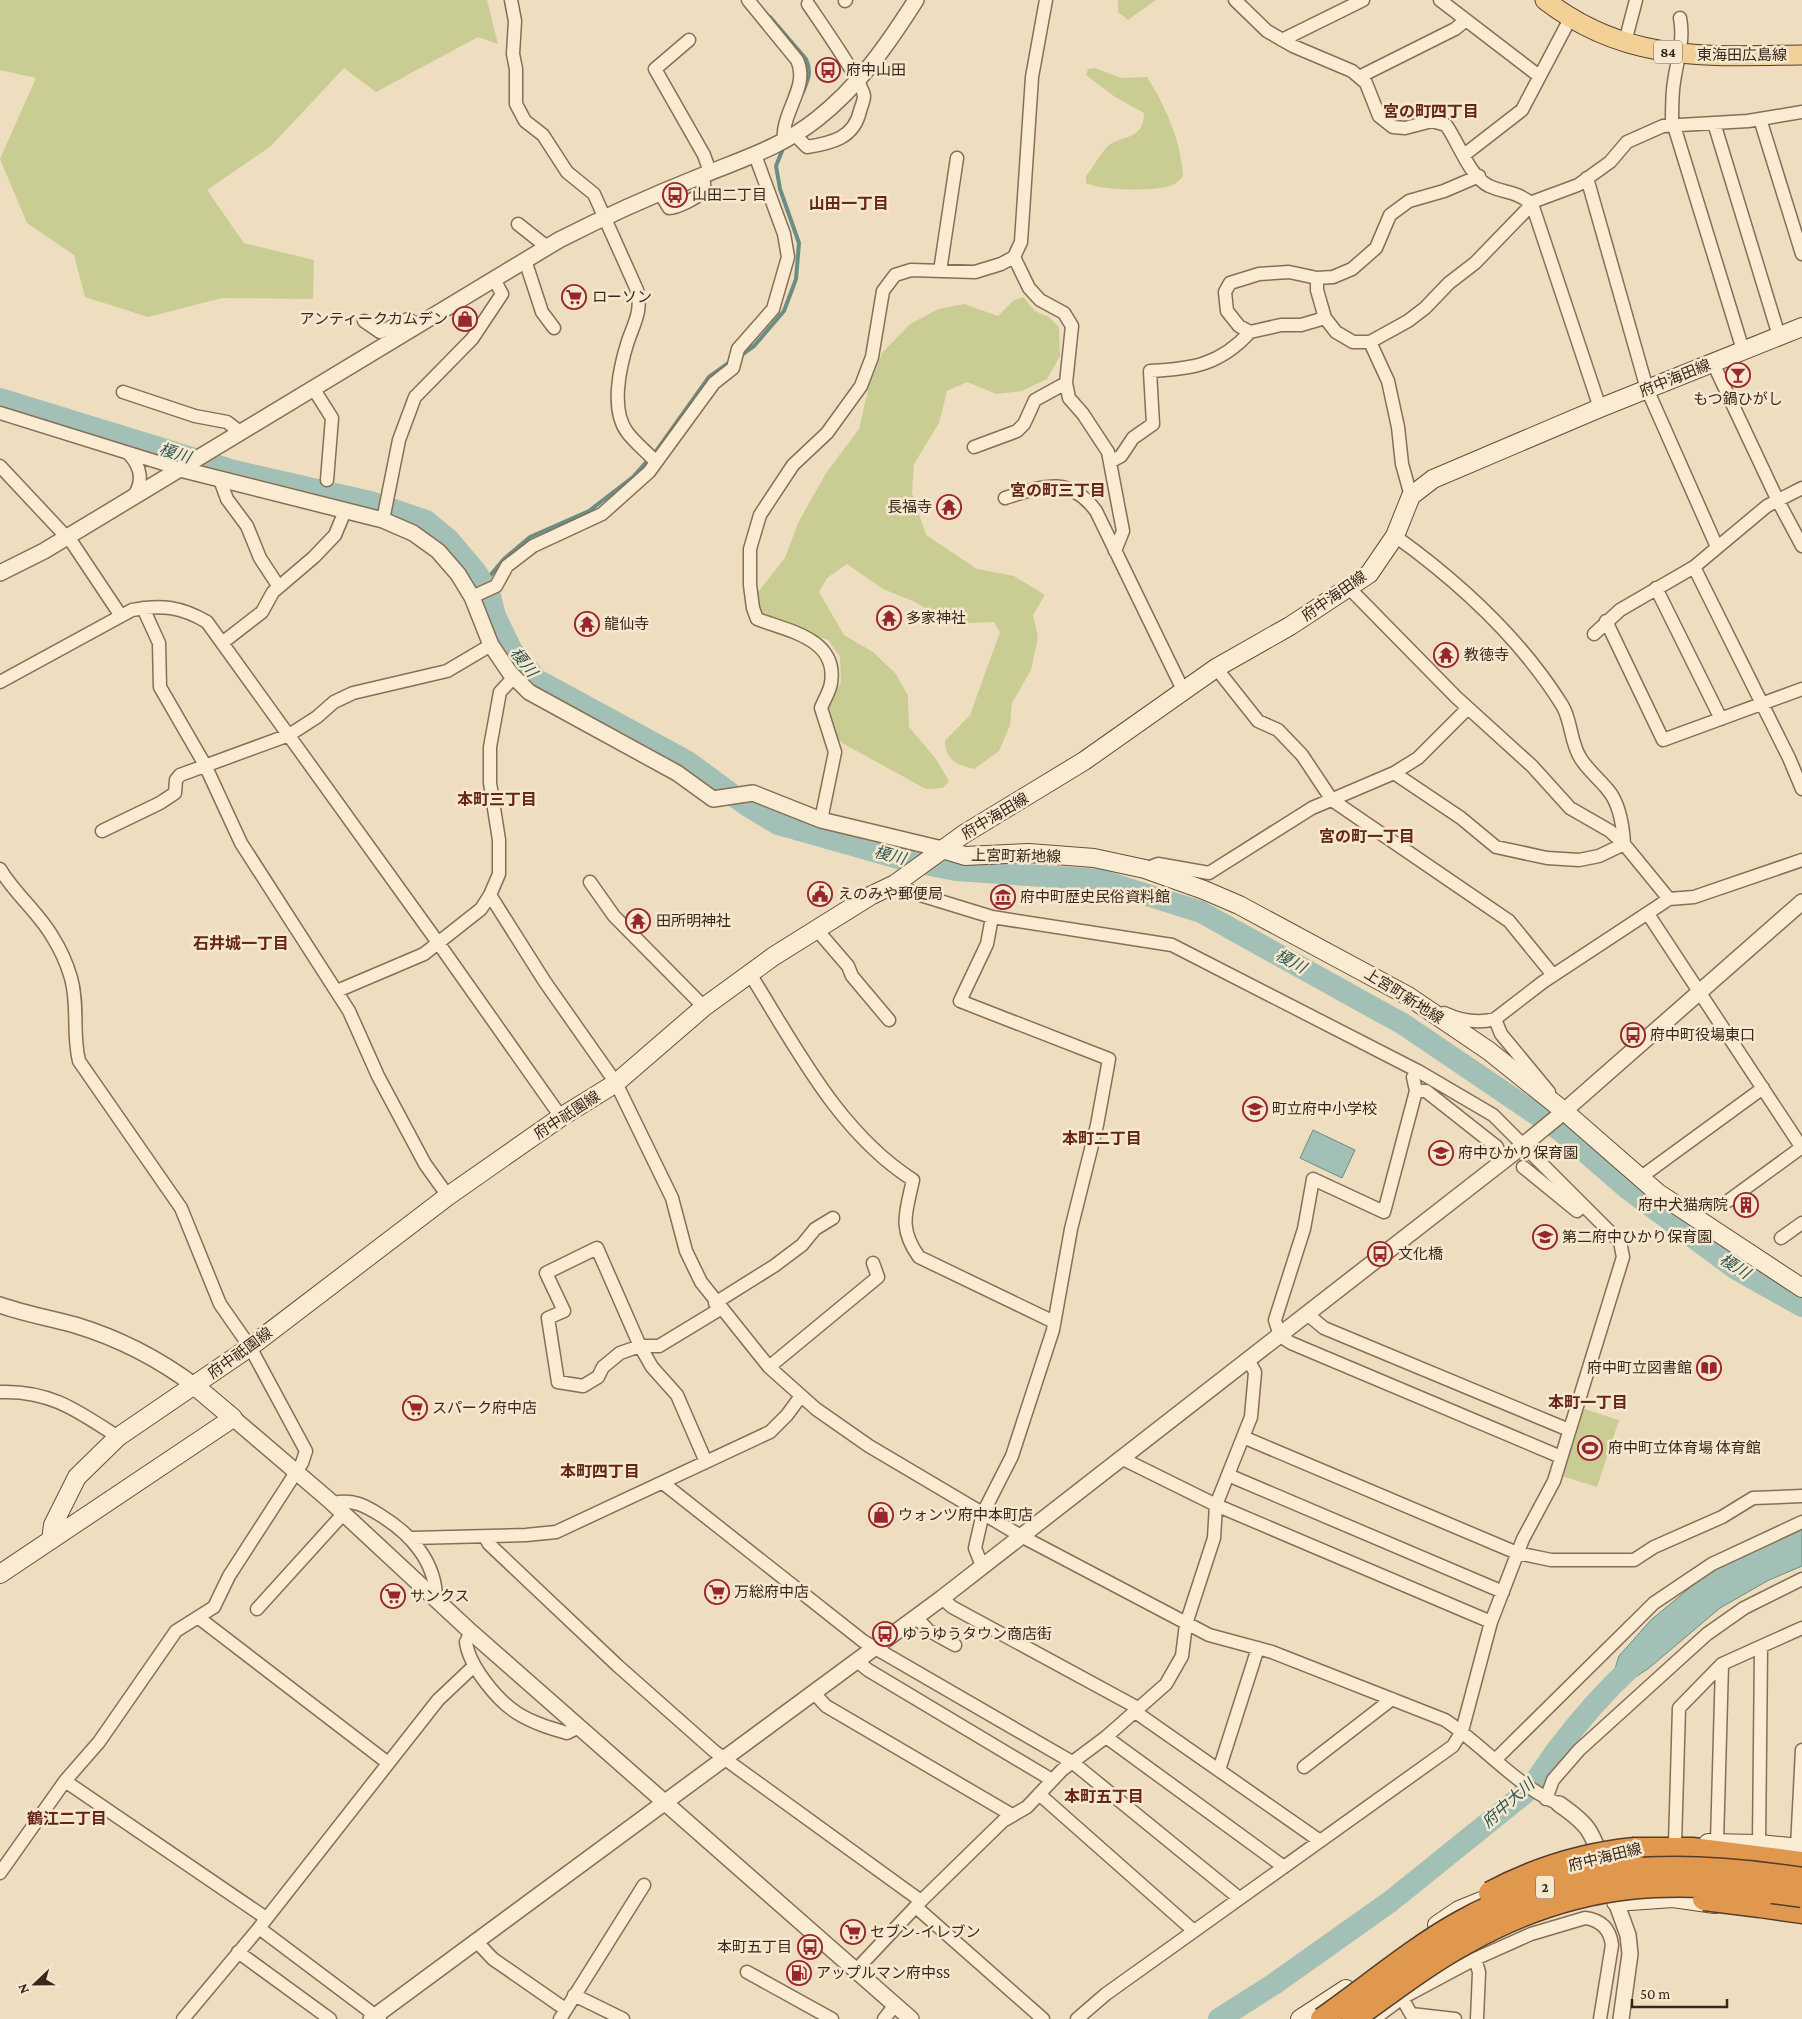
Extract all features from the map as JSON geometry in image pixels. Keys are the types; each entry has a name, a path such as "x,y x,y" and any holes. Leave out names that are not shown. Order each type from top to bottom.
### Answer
{"highway":[{"path":"1395,1986 1454,1916 1477,1901 1527,1874 1578,1857 1606,1852 1664,1848 1725,1852 1800,1853"},
{"name":"2","path":"1322,2019 1395,1986 1459,1923 1493,1906 1559,1882 1596,1873 1635,1868 1716,1867 1802,1879"},
{"name":"2","path":"1353,2019 1395,1986 1443,1956 1502,1924 1565,1900 1597,1891 1633,1886 1707,1885 1802,1896"},
{"path":"1395,1986 1464,1951 1527,1924 1570,1909 1607,1900 1654,1895 1678,1896 1802,1912"}],"main road":[{"name":"東海田広島線","path":"1545,0 1571,17 1625,42 1681,54 1802,55"},
{"name":"府中海田線","path":"936,853 1084,761 1216,668 1290,626 1369,574 1395,536 1412,496 1433,479 1600,408 1802,327"},
{"name":"上宮町新地線","path":"936,853 965,856 1029,853 1094,858 1145,869 1239,905 1408,996 1489,1051 1560,1115 1666,1198 1802,1288"},
{"name":"府中祇園線","path":"51,1540 53,1525 77,1478 118,1437 250,1347 448,1196 561,1117 616,1083 704,1007 750,974 870,896 895,884 936,853"},
{"name":"府中祇園線","path":"195,1386 233,1418"},
{"path":"0,1574 233,1418"},
{"name":"府中海田線","path":"1300,2019 1459,1910 1577,1860 1635,1847 1717,1842 1759,1844 1800,1853"},
{"path":"1616,1902 1673,1898 1802,1919"}],"street":[{"path":"511,0 515,21 513,54 516,104 525,121 543,135 567,172 594,194 637,290 641,307 625,352 618,394 619,415 626,431 656,462"},
{"path":"748,0 797,60 801,68 800,83 784,124 789,138 808,147 825,144 849,133 857,124 864,96 858,82 808,4"},
{"path":"0,573 44,551 547,247 605,217 755,155 789,138 829,109 858,82 879,56 916,0"},
{"path":"821,820 835,752 821,708 832,684 831,663 822,647 811,640 757,619 753,608 750,584 750,549 760,515 793,465 827,433 861,386 872,357 883,291 895,274 911,270 975,272 1001,264 1014,257 1022,242 1032,77 1046,0"},
{"path":"1235,0 1267,31 1282,40 1352,71 1366,84 1379,116 1393,127 1405,128 1432,121 1446,125 1464,155 1488,186 1518,194 1532,204 1600,408"},
{"path":"1282,40 1342,4 1363,0"},
{"path":"1440,0 1539,76"},
{"path":"1625,42 1636,0"},
{"path":"1464,155 1522,110 1571,17"},
{"path":"1680,18 1682,28 1681,54 1673,89 1673,126 1743,350"},
{"path":"1359,77 1455,29 1466,20"},
{"path":"689,40 655,69 704,155 706,174"},
{"path":"1317,278 1317,290 1326,318 1336,332 1353,342 1370,342 1408,321 1425,308 1449,283 1474,263 1535,201 1578,184 1610,162 1628,142 1663,126 1760,119 1802,112"},
{"path":"1760,119 1802,254"},
{"path":"1714,123 1779,336"},
{"path":"472,597 496,586 507,566 533,546 602,514 649,472 714,383 733,368 738,350 773,309 788,257 784,234 755,155"},
{"path":"940,270 957,158"},
{"path":"1250,332 1239,326 1227,311 1225,292 1230,283 1260,274 1288,272 1317,278 1333,277 1352,269 1376,248 1390,215 1408,201 1444,191 1479,176"},
{"path":"1587,178 1647,389 1716,547"},
{"path":"518,224 547,247"},
{"path":"1014,257 1029,288 1040,300 1064,312 1072,326 1066,383 1068,398 1083,414 1108,452 1123,531 1115,551"},
{"path":"525,260 542,312 554,328"},
{"path":"383,520 399,440 416,397 472,339 502,294 494,279"},
{"path":"1110,462 1121,456 1134,438 1152,424 1150,371 1184,370 1207,364 1239,344 1250,332 1281,324 1302,325 1326,318"},
{"path":"364,321 380,332 408,319 417,325"},
{"path":"1370,342 1388,381 1398,427 1402,464 1412,496"},
{"path":"1713,363 1778,501 1802,546"},
{"path":"974,447 1017,431 1024,424 1035,400 1066,383"},
{"path":"313,388 332,418 327,480"},
{"path":"123,392 195,416 228,422 240,432"},
{"path":"0,412 220,480 383,520 413,533 438,551 458,574 472,597 491,644 514,677 529,692 677,773 713,800 753,793 821,820 936,853"},
{"path":"128,453 136,462 140,474 139,486 133,497"},
{"path":"0,466 74,544 121,616"},
{"path":"220,480 227,499 247,526 260,558 279,587"},
{"path":"1005,498 1036,488 1072,488 1085,497 1096,512 1183,690"},
{"path":"1594,634 1620,610 1694,567 1750,519 1802,488"},
{"path":"222,643 262,612 273,592 335,535 345,511"},
{"path":"1395,536 1434,563 1497,623 1543,678 1564,708 1580,758 1610,792 1622,824 1624,844"},
{"path":"1694,567 1802,789"},
{"path":"1348,588 1468,708 1532,766 1570,808 1610,831 1624,844 1669,899"},
{"path":"1656,588 1721,718"},
{"path":"143,608 159,643 160,687 205,765 242,843 349,1011 378,1076 425,1164 448,1196"},
{"path":"0,682 121,616 143,608 186,610 207,622 440,944 561,1117"},
{"path":"1606,621 1663,740 1802,689"},
{"path":"102,831 160,803 175,793 176,780 180,775 289,736 317,717 334,702 353,693 447,671 491,644"},
{"path":"1216,668 1258,720 1278,730 1302,755 1332,800 1509,921 1553,975"},
{"path":"337,991 424,954 440,944 481,908 490,895 499,874 499,840 490,783 490,746 500,692 514,677"},
{"path":"1145,869 1158,864 1210,873 1312,808 1394,773 1418,758 1468,708"},
{"path":"1394,773 1461,818 1496,847 1547,858 1579,860 1599,856 1624,844"},
{"path":"1408,996 1460,1021 1485,1022 1495,1019 1553,975 1669,899 1694,897 1802,860"},
{"path":"0,869 10,886 52,935 71,978 77,1014 74,1041 79,1061 181,1208 220,1304 250,1347 306,1452 296,1472 229,1576 214,1607 176,1631 99,1742 65,1781 0,1873"},
{"path":"590,882 614,916 704,1007"},
{"path":"895,884 917,894 992,917 1172,945 1418,1070 1493,1114 1600,1224 1620,1242 1623,1257 1554,1481 1517,1553 1491,1622 1462,1731 1453,1746 1106,1994 1077,2019"},
{"path":"490,895 540,974 616,1083 672,1198 686,1251 701,1282 718,1306 769,1366 801,1396 869,1446 1021,1536 1209,1635 1258,1648 1445,1720 1462,1731 1498,1762 1547,1799 1582,1820 1594,1838 1628,1935 1630,1954 1621,2019"},
{"path":"65,1781 262,1923 375,2018 476,1941 942,1598 1523,1146 1802,902"},
{"path":"1648,914 1701,991 1802,1147 1728,1201"},
{"path":"982,1566 977,1556 976,1548 983,1514 1012,1456 1054,1322 1071,1229 1097,1125 1109,1059 960,1001 987,944 992,917"},
{"path":"817,930 848,966 852,976 889,1020"},
{"path":"750,974 825,1093 867,1142 898,1170 914,1180 904,1221 911,1246 919,1257 1054,1322"},
{"path":"1495,1019 1501,1034 1560,1115"},
{"path":"1418,1070 1414,1077 1416,1091 1384,1212 1313,1180 1304,1229 1275,1320 1280,1336 1291,1343 1561,1457"},
{"path":"1641,1177 1763,1088"},
{"path":"1416,1091 1426,1091 1498,1147"},
{"path":"1523,1168 1591,1224 1600,1224"},
{"path":"706,1462 677,1395 652,1367 640,1346 597,1248 546,1273 564,1311 548,1318 558,1382 583,1386 598,1377 603,1367 620,1353 640,1346 659,1346 774,1266 802,1245 815,1229 833,1218"},
{"path":"1781,1238 1802,1223"},
{"path":"769,1366 878,1277 872,1263"},
{"path":"0,1305 73,1325 112,1339 150,1357 195,1386"},
{"path":"1307,1314 1324,1328 1569,1430"},
{"path":"856,1970 918,1904 1003,1821 1027,1807 1072,1762 1106,1736 1166,1684 1182,1656 1186,1624 1214,1538 1216,1505 1251,1417 1255,1372 1248,1360"},
{"path":"0,1392 23,1391 67,1404 118,1437"},
{"path":"412,1538 485,1537 556,1532 663,1484 770,1432 787,1415 801,1396"},
{"path":"233,1418 339,1508 471,1632 911,2019"},
{"path":"1243,1437 1517,1553 1550,1560 1634,1560 1654,1547 1722,1516 1753,1498 1802,1496"},
{"path":"1121,1458 1216,1505 1491,1622"},
{"path":"1228,1475 1503,1592"},
{"path":"663,1484 863,1641 1072,1762 1239,1898"},
{"path":"256,1609 346,1501 360,1503 400,1527 412,1538 424,1558 436,1585 436,1599"},
{"path":"1498,1762 1654,1603 1712,1564 1802,1522"},
{"path":"485,1537 489,1544 618,1666 725,1758 918,1904 1043,2019"},
{"path":"1547,1799 1553,1780 1579,1750 1707,1634 1744,1608 1802,1579"},
{"path":"942,1598 952,1607 1136,1710 1320,1841"},
{"path":"916,1617 928,1630 956,1645"},
{"path":"199,1618 388,1763"},
{"path":"1675,1844 1679,1708 1722,1664 1802,1628"},
{"path":"471,1632 466,1642 474,1666 487,1685 516,1712 544,1726 567,1733 579,1727"},
{"path":"1219,1770 1258,1648"},
{"path":"1759,1844 1761,1648"},
{"path":"857,1661 868,1670 1052,1780"},
{"path":"1717,1842 1722,1664"},
{"path":"183,2019 262,1923 438,1700 474,1666"},
{"path":"814,1693 826,1706 1012,1815"},
{"path":"1304,1767 1392,1699"},
{"path":"1106,1736 1284,1866"},
{"path":"1800,1853 1802,1750"},
{"path":"1039,1794 1194,1931"},
{"path":"476,1941 493,1958 563,2014 644,1885"},
{"path":"1395,1986 1475,1959 1531,1934 1585,1918 1594,1919 1602,1924 1611,1935 1612,1945 1600,2019"},
{"path":"238,1952 330,2019"},
{"path":"1475,1959 1479,1972 1477,2019"},
{"path":"747,1972 832,2019"},
{"path":"1374,2019 1389,2015 1395,1986"},
{"path":"1395,1986 1411,2014 1455,2019"},
{"path":"574,1994 623,2019"},
{"path":"884,2019 895,2005"}],"green space":[{"path":"0,0 487,0 498,44 478,37 376,92 344,68 271,146 207,190 244,243 314,260 313,299 222,298 148,317 85,297 74,255 27,223 0,159 36,78 0,70"},
{"path":"1118,0 1156,0 1128,20 1118,12"},
{"path":"1095,68 1121,78 1147,77 1166,112 1176,137 1183,176 1176,183 1167,187 1130,190 1104,188 1086,183 1086,176 1107,147 1118,140 1136,133 1140,129 1144,113 1115,97 1086,75 1088,69"},
{"path":"1023,297 1035,311 1049,317 1059,327 1060,356 1047,379 1022,391 996,394 967,382 947,391 939,423 914,464 912,493 926,535 977,569 1014,576 1045,595 1033,615 1038,637 1031,670 1012,703 1010,725 999,751 974,769 953,761 947,753 945,741 970,715 1000,632 994,622 970,623 933,613 915,602 883,589 847,564 827,578 819,592 844,635 873,652 896,674 908,696 909,727 936,759 949,781 943,788 926,789 842,743 830,729 827,709 841,682 840,657 828,640 767,618 759,609 758,592 785,558 798,523 826,473 859,429 869,386 882,353 910,324 939,309 964,304 998,316 1013,301"},
{"name":"府中町立体育場 体育館","path":"1584,1409 1619,1420 1597,1487 1562,1476"}],"water":[{"path":"1313,1130 1355,1150 1342,1178 1300,1158"},
{"path":"1802,1526 1802,1566 1769,1580 1720,1608 1649,1668 1606,1697 1619,1656 1651,1620 1704,1576 1765,1542"}],"waterway":[{"path":"770,17 806,59 809,72 803,92"},
{"path":"740,356 754,346 784,311 796,279 799,243 780,189 776,166 784,146"},
{"path":"657,450 709,377 730,362"},
{"name":"榎川","path":"0,399 234,471 370,502 426,521 449,540 476,572 490,596 495,616 512,651 537,680 688,762 745,804 778,824 905,860 956,870 1100,880 1201,912 1403,1024 1561,1131 1628,1189 1736,1269 1802,1306"},
{"path":"483,584 504,559 530,537 589,511 633,477 649,459"},
{"name":"府中大川","path":"1219,2019 1274,1984 1391,1901 1525,1793 1583,1718 1611,1686 1631,1667"}],"place":[{"name":"府中山田","path":"828,70"},
{"name":"山田二丁目","path":"675,195"},
{"name":"ローソン","path":"574,297"},
{"name":"アンティークカムデン","path":"465,319"},
{"name":"もつ鍋ひがし","path":"1738,375"},
{"name":"長福寺","path":"949,507"},
{"name":"多家神社","path":"889,618"},
{"name":"龍仙寺","path":"587,624"},
{"name":"教徳寺","path":"1446,655"},
{"name":"えのみや郵便局","path":"820,894"},
{"name":"府中町歴史民俗資料館","path":"1003,897"},
{"name":"田所明神社","path":"638,921"},
{"name":"府中町役場東口","path":"1633,1035"},
{"name":"町立府中小学校","path":"1255,1109"},
{"name":"府中ひかり保育園","path":"1441,1153"},
{"name":"府中犬猫病院","path":"1746,1205"},
{"name":"第二府中ひかり保育園","path":"1545,1237"},
{"name":"文化橋","path":"1380,1254"},
{"name":"府中町立図書館","path":"1709,1368"},
{"name":"スパーク府中店","path":"415,1408"},
{"name":"府中町立体育場 体育館","path":"1590,1448"},
{"name":"ウォンツ府中本町店","path":"881,1515"},
{"name":"万総府中店","path":"717,1592"},
{"name":"サンクス","path":"393,1596"},
{"name":"ゆうゆうタウン商店街","path":"885,1634"},
{"name":"セブン-イレブン","path":"853,1932"},
{"name":"本町五丁目","path":"810,1947"},
{"name":"アップルマン府中SS","path":"799,1973"}],"district":[{"name":"宮の町四丁目","path":"1431,111"},
{"name":"山田一丁目","path":"849,203"},
{"name":"宮の町三丁目","path":"1058,490"},
{"name":"本町三丁目","path":"497,799"},
{"name":"宮の町一丁目","path":"1367,836"},
{"name":"石井城一丁目","path":"241,943"},
{"name":"本町二丁目","path":"1102,1138"},
{"name":"本町一丁目","path":"1588,1402"},
{"name":"本町四丁目","path":"600,1471"},
{"name":"本町五丁目","path":"1104,1796"},
{"name":"鶴江二丁目","path":"67,1818"}]}
